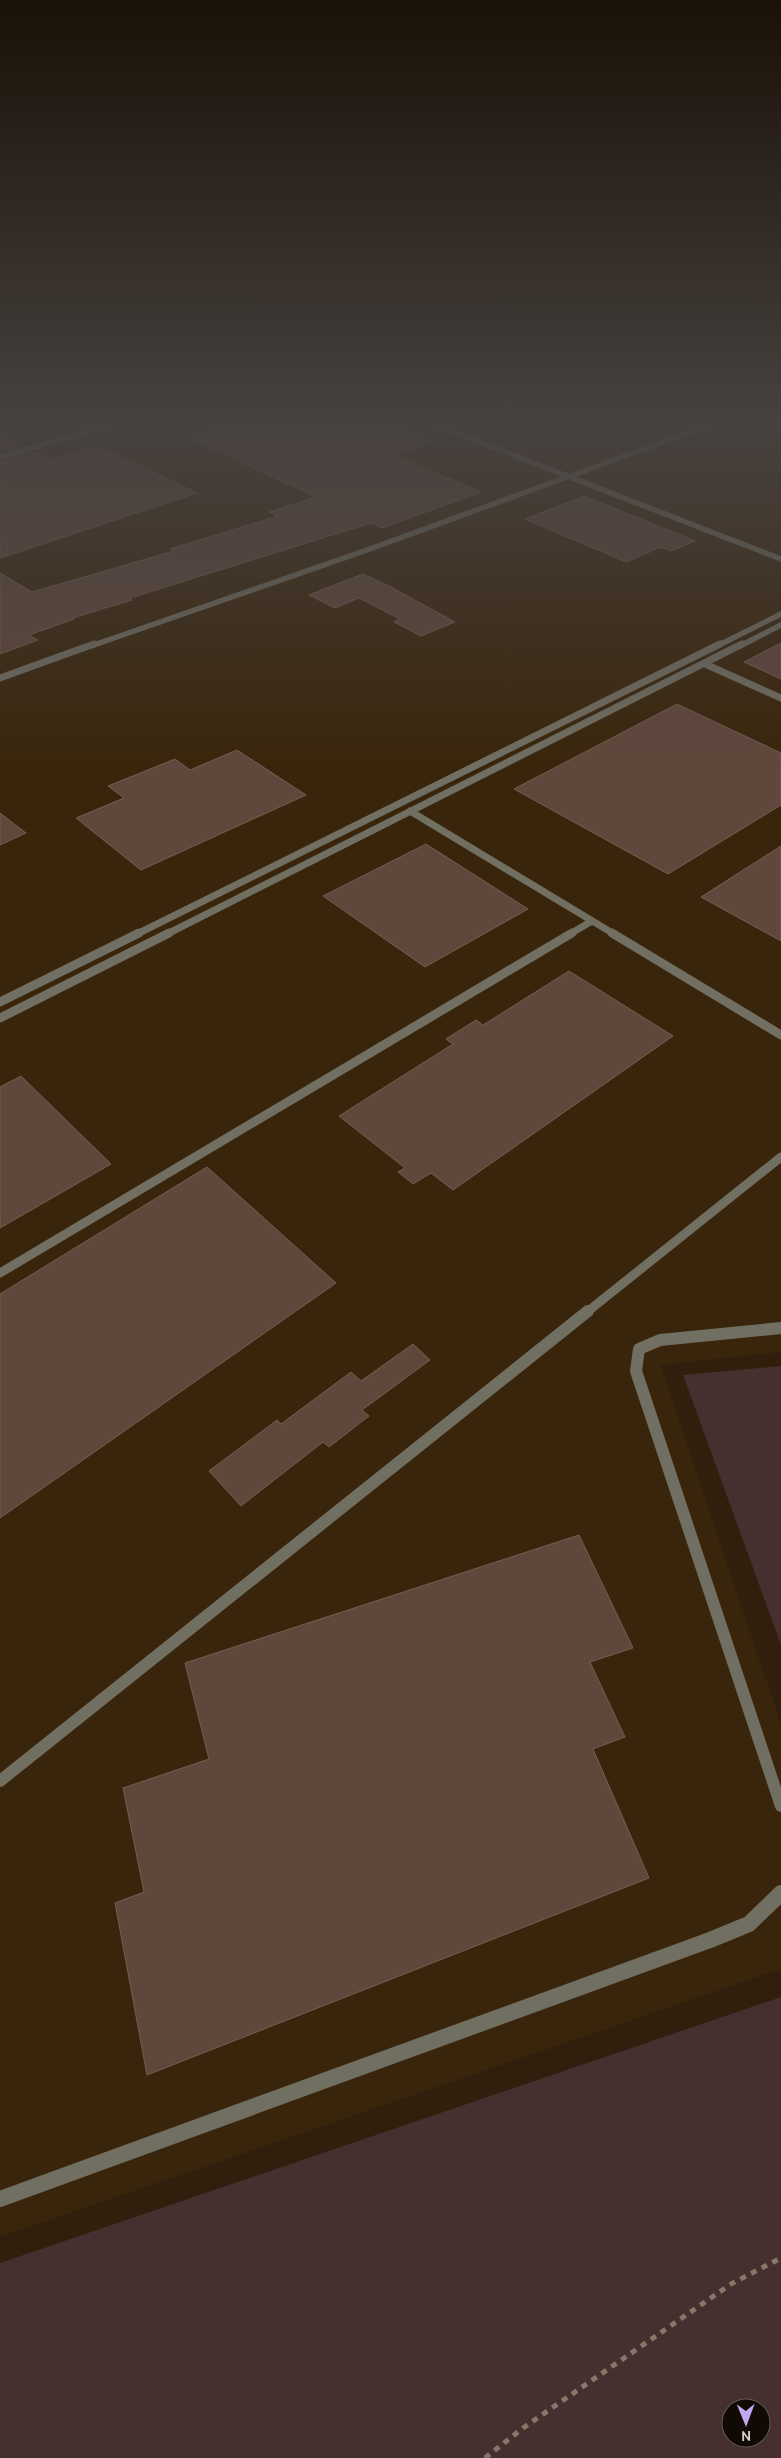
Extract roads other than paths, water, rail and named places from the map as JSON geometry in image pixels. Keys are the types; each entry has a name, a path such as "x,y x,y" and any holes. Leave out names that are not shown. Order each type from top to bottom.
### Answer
{"street":[{"path":"0,678 393,540"},
{"path":"729,540 781,560"},
{"path":"0,1002 781,614"},
{"path":"0,1018 781,625"},
{"path":"705,664 781,698"},
{"path":"410,811 781,1035"},
{"path":"0,1273 592,921"},
{"path":"0,1782 781,1157"},
{"path":"781,1328 660,1340 639,1349 636,1370 781,1806"},
{"path":"0,2199 710,1940 749,1924 781,1893"}]}
